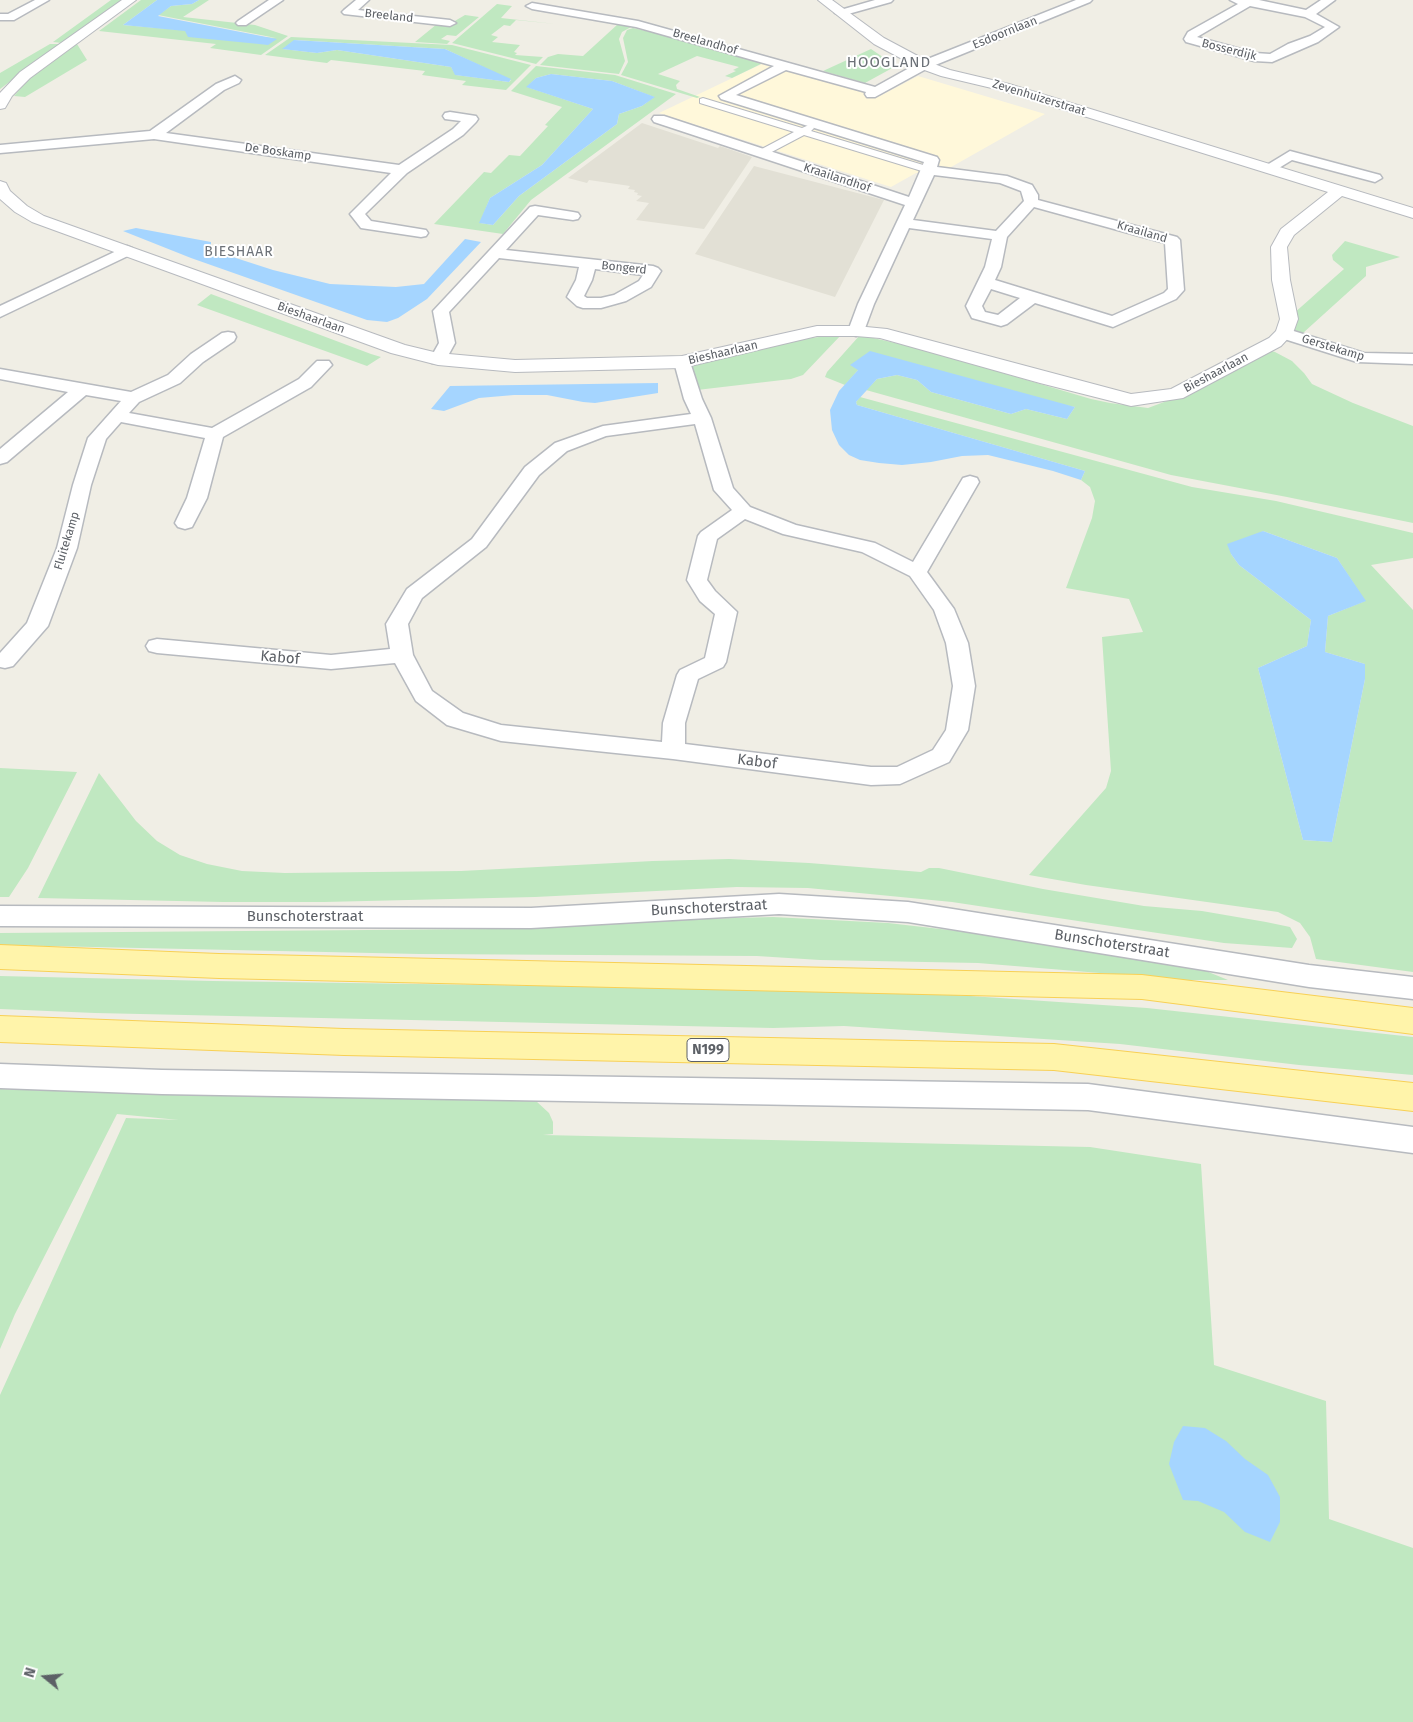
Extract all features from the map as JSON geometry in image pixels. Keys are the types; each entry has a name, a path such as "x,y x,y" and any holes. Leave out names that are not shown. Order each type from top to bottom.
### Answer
{"main road":[{"path":"0,957 219,966 1142,987 1413,1020"},
{"name":"N199","path":"0,1030 344,1042 1054,1057 1413,1097"}],"street":[{"path":"0,17 10,18 43,0"},
{"path":"2,98 25,75 130,0"},
{"path":"242,23 277,0"},
{"name":"Breeland","path":"363,0 348,12 450,23"},
{"name":"Zevenhuizerstraat","path":"824,0 879,41 924,65 946,73 1004,87 1413,213"},
{"path":"841,13 887,0"},
{"name":"Esdoornlaan","path":"924,65 1086,0"},
{"name":"Bosserdijk","path":"1236,0 1251,1 1308,14 1333,27 1314,39 1292,47 1272,58 1254,56 1190,39 1192,34 1251,1"},
{"path":"1308,14 1330,0"},
{"name":"Breelandhof","path":"532,6 582,12 638,24 786,65 874,92 924,65"},
{"path":"707,99 725,96 786,65"},
{"path":"154,135 220,87 235,80"},
{"path":"725,96 812,126"},
{"path":"707,99 932,160 856,330"},
{"path":"421,233 366,225 357,214 402,170 458,132 471,120 450,116"},
{"name":"Kraailandhof","path":"659,119 912,203"},
{"path":"762,153 812,126"},
{"name":"De Boskamp","path":"0,150 154,135 402,170"},
{"path":"1269,168 1290,155 1374,178"},
{"path":"929,170 1002,179 1027,188 1031,195 1031,202 1000,236 993,267 974,306 978,315 1001,321 1033,296"},
{"name":"Bieshaarlaan","path":"0,186 3,193 21,209 38,219 398,349 438,359 515,366 682,362 817,331 856,330 881,333 1131,400 1176,394 1275,342 1284,333"},
{"path":"1284,333 1289,319 1281,280 1279,247 1287,232 1340,190"},
{"name":"Kraailand","path":"986,282 1113,322 1170,296 1176,290 1172,240 1031,202"},
{"path":"438,359 447,343 441,311 495,252 535,210 573,216"},
{"path":"903,223 1000,236"},
{"path":"0,312 127,251"},
{"name":"Bongerd","path":"495,252 588,264"},
{"name":"Gerstekamp","path":"1284,333 1363,358 1413,359"},
{"name":"Fluitekamp","path":"5,660 37,626 67,548 82,485 98,438 133,398 174,379 197,358 228,337"},
{"name":"Kabof","path":"682,362 693,399 702,418 724,490 743,511 790,530 868,548 916,572 944,610 958,643 964,686 957,730 941,756 900,775 871,776 673,751 501,733 455,719 424,696 402,655 397,624 414,594 479,543 532,471 561,447 603,432 702,418"},
{"path":"116,416 215,434 305,384 323,365"},
{"path":"0,374 133,398"},
{"path":"0,458 82,389"},
{"path":"185,523 197,498 215,434"},
{"path":"916,572 970,482"},
{"path":"673,751 674,723 688,675 715,662 726,612 707,596 697,580 708,536 743,511"},
{"name":"Kabof","path":"157,646 331,662 402,655"},
{"name":"Bunschoterstraat","path":"0,916 531,918 779,904 908,912 1309,976 1413,988"},
{"path":"0,1076 172,1083 1088,1097 1413,1140"}],"shaded area":[{"path":"766,62 880,96 918,76 1045,114 937,175 916,173 891,187 659,113"},
{"path":"642,123 752,157 704,229 636,220 649,203 636,201 642,196 637,195 638,193 634,192 635,190 628,189 630,186 589,180 587,183 568,178"},
{"path":"754,166 884,200 835,297 695,254"}],"green space":[{"path":"111,0 122,0 62,43 53,42"},
{"path":"141,0 157,0 123,25 276,38 158,15 171,6 192,4 199,0 209,0 183,17 255,25 288,36 261,55 210,48 216,44 99,31"},
{"path":"497,4 512,6 501,18 556,24 516,20 510,26 504,25 491,35 498,37 492,42 520,45 514,52 517,53 515,55 543,57 536,64 452,43"},
{"path":"465,15 479,17 456,36 447,35 441,39 450,41 447,44 415,42 437,24 448,25"},
{"path":"618,24 631,27 622,32 619,39 625,61 619,74 540,65 548,57 558,54 583,56"},
{"path":"633,28 685,40 763,63 732,78 725,76 736,71 733,70 739,67 697,56 658,74 680,81 676,85 677,89 700,97 697,98 621,75 628,62 623,38 627,30"},
{"path":"291,37 452,45 531,65 506,90 462,85 466,81 422,75 425,71 331,60 327,63 265,55","holes":["295,40 445,49 511,80 509,82 456,75 451,67 337,50 317,53 283,49"]},
{"path":"50,44 60,44 0,89 0,73"},
{"path":"77,44 87,60 25,97 14,96 28,80"},
{"path":"871,49 896,66 865,83 823,71"},
{"path":"536,66 615,75 676,94 531,200 503,234 434,224 484,172 491,173 509,155 520,156 548,126 545,125 562,107 511,91","holes":["551,74 612,81 654,97 642,106 619,114 617,124 519,196 493,225 480,223 490,198 542,165 593,109 527,87 536,78"]},
{"path":"1345,241 1400,257 1366,267 1366,276 1303,333 1294,330 1293,314 1344,269 1333,260 1332,255"},
{"path":"211,294 381,357 367,366 197,305"},
{"path":"842,334 803,375 791,379 697,390 692,363 796,340"},
{"path":"860,335 922,349 1091,399 1148,408 1207,386 1268,350 1275,352 1292,361 1312,384 1353,403 1413,426 1413,523 1171,475 866,390 877,379 897,375 917,380 931,392 1011,414 1026,409 1067,419 1075,407 851,365 859,369 845,385 825,377 827,372"},
{"path":"860,397 1192,487 1276,501 1413,533 1413,558 1371,565 1413,610 1413,972 1316,959 1310,937 1300,923 1278,912 1086,885 1029,875 1106,788 1111,771 1102,637 1143,632 1129,599 1066,588 1092,518 1095,501 1090,487 1081,480 1085,471 857,405 856,402","holes":["1263,531 1337,558 1365,601 1328,616 1325,652 1365,664 1365,679 1332,842 1303,840 1258,668 1307,646 1311,620 1239,565 1231,554"]},
{"path":"0,768 77,772 28,868 9,897 0,897"},
{"path":"99,773 136,821 157,841 180,855 207,864 242,871 285,873 461,871 729,859 921,872 929,868 939,868 1043,889 1144,906 1202,911 1266,922 1290,927 1297,939 1292,948 1224,943 952,902 808,888 737,887 535,897 324,902 38,898"},
{"path":"773,917 888,923 984,934 1206,971 1228,980 1185,980 978,963 820,960 757,956 419,954 0,945 0,933 491,929 589,922"},
{"path":"0,976 760,989 941,994 1147,1008 1413,1037 1413,1075 1299,1065 1120,1044 844,1026 773,1028 95,1013 0,1009"},
{"path":"0,1089 191,1095 536,1101 549,1113 553,1122 553,1134 543,1135 1090,1147 1201,1164 1214,1365 1326,1401 1329,1519 1413,1548 1413,1722 0,1722 0,1395 126,1118 179,1120 117,1114 15,1314 0,1349"}],"water":[{"path":"157,0 199,0 192,4 171,6 158,16 277,39 268,45 188,37 185,31 123,25"},
{"path":"294,40 445,49 511,79 509,82 455,75 451,67 337,50 317,53 282,49"},
{"path":"551,74 612,81 655,97 642,106 619,114 617,124 519,196 493,225 479,223 490,198 542,165 593,109 526,87 536,78"},
{"path":"136,228 211,242 211,250 273,270 330,284 396,287 424,284 465,239 481,242 427,299 398,318 387,322 367,320 191,258 123,231"},
{"path":"870,351 1075,407 1067,419 1026,409 1011,414 931,392 917,380 897,375 877,379 856,402 857,405 1085,471 1081,480 988,455 962,456 902,465 860,460 849,455 839,445 832,430 830,410 839,391 858,370 850,365"},
{"path":"658,383 658,393 595,403 547,395 514,395 479,398 444,411 431,409 450,386"},
{"path":"1263,531 1337,558 1366,601 1328,616 1325,652 1365,664 1365,679 1332,842 1303,840 1258,668 1307,646 1311,620 1239,565 1227,544"},
{"path":"1183,1426 1205,1428 1226,1441 1245,1459 1268,1475 1280,1497 1280,1522 1270,1542 1245,1532 1224,1512 1198,1501 1183,1500 1169,1464 1174,1442"}],"district":[{"name":"HOOGLAND","path":"889,63"},
{"name":"BIESHAAR","path":"239,252"}]}
